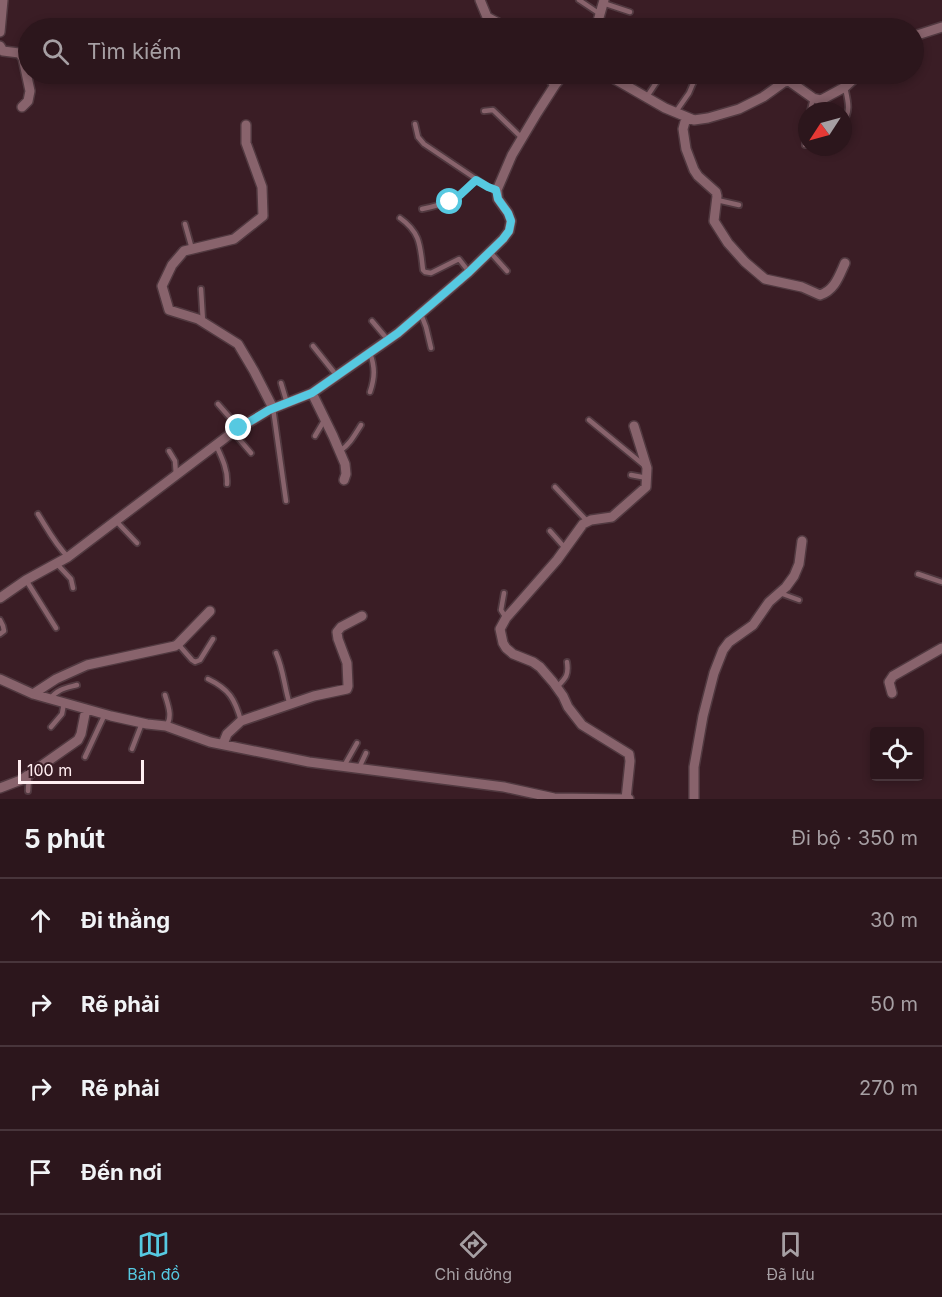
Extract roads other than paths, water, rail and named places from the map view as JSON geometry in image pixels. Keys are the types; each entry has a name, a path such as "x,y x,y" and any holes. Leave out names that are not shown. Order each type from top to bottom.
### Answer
{"street":[{"path":"0,32 3,0"},
{"path":"480,0 489,18"},
{"path":"599,18 604,1"},
{"path":"924,33 942,27"},
{"path":"0,46 3,51 18,53"},
{"path":"22,107 28,101 29,84"},
{"path":"623,84 675,113 698,120 739,109 781,85"},
{"path":"795,84 813,98 821,100 848,84"},
{"path":"0,598 26,580 68,557 236,430 273,408 312,393 337,376 421,314 469,272 509,231 511,221 498,199 496,190 512,155 555,85"},
{"path":"686,118 683,129 684,141 690,160 698,176 716,192 715,224 745,262 765,279 802,287 820,295 834,286 845,263"},
{"path":"246,125 246,143 262,187 263,216 234,239 184,251 172,265 162,286 169,310 194,317 238,344 273,408"},
{"path":"312,393 340,451 346,470 344,480"},
{"path":"0,679 33,694 86,709 142,723 166,726 210,742 309,762 504,788 554,798 627,799 630,761 628,754 582,725 557,687 540,667 513,654 506,648 500,630 506,618 538,583 583,524 587,521 608,519 617,514 646,487 647,473 634,426"},
{"path":"694,799 694,767 703,716 714,673 723,650 729,642 753,625 769,602 786,587 799,564 802,541"},
{"path":"33,694 56,679 87,665 170,648 178,644 210,611"},
{"path":"223,744 227,734 241,721 321,694 347,689 347,663 337,632 341,627 362,616"},
{"path":"892,693 889,682 893,676 942,648"},
{"path":"0,788 16,783 80,739 86,709"}],"lane":[{"path":"579,0 600,14"},
{"path":"604,1 630,12"},
{"path":"646,98 655,84"},
{"path":"675,113 693,84"},
{"path":"845,87 847,102"},
{"path":"812,102 813,98"},
{"path":"484,111 493,110 522,138"},
{"path":"415,124 418,137 424,144 476,180 496,190"},
{"path":"422,209 450,202 476,180"},
{"path":"717,200 740,205"},
{"path":"400,218 412,228 419,239 425,273 431,273 459,259 469,272"},
{"path":"185,224 192,249"},
{"path":"490,252 507,271"},
{"path":"201,289 202,322"},
{"path":"421,314 431,348"},
{"path":"372,321 388,340"},
{"path":"313,346 337,376"},
{"path":"370,353 375,378 370,392"},
{"path":"281,382 287,403"},
{"path":"218,404 251,453"},
{"path":"273,408 286,501"},
{"path":"315,436 325,419"},
{"path":"589,420 647,473"},
{"path":"340,451 352,441 361,425"},
{"path":"216,445 225,468 227,484"},
{"path":"169,451 175,461 176,475"},
{"path":"631,475 647,473"},
{"path":"555,488 587,521"},
{"path":"38,514 50,537 68,557"},
{"path":"117,522 137,543"},
{"path":"550,531 565,548"},
{"path":"57,564 71,579 73,588"},
{"path":"918,574 942,582"},
{"path":"26,580 56,628"},
{"path":"504,593 501,610 506,618"},
{"path":"780,593 799,600"},
{"path":"0,620 4,630 0,634"},
{"path":"178,644 195,662 200,660 213,639"},
{"path":"276,653 284,674 290,705"},
{"path":"557,687 569,671 567,662"},
{"path":"208,679 226,690 236,706 241,721"},
{"path":"50,699 60,690 77,685"},
{"path":"165,695 169,713 169,722 166,726"},
{"path":"51,728 62,714 64,703"},
{"path":"85,757 105,714"},
{"path":"132,748 142,723"},
{"path":"344,766 357,743"},
{"path":"359,768 366,753"},
{"path":"28,790 29,775"}]}
